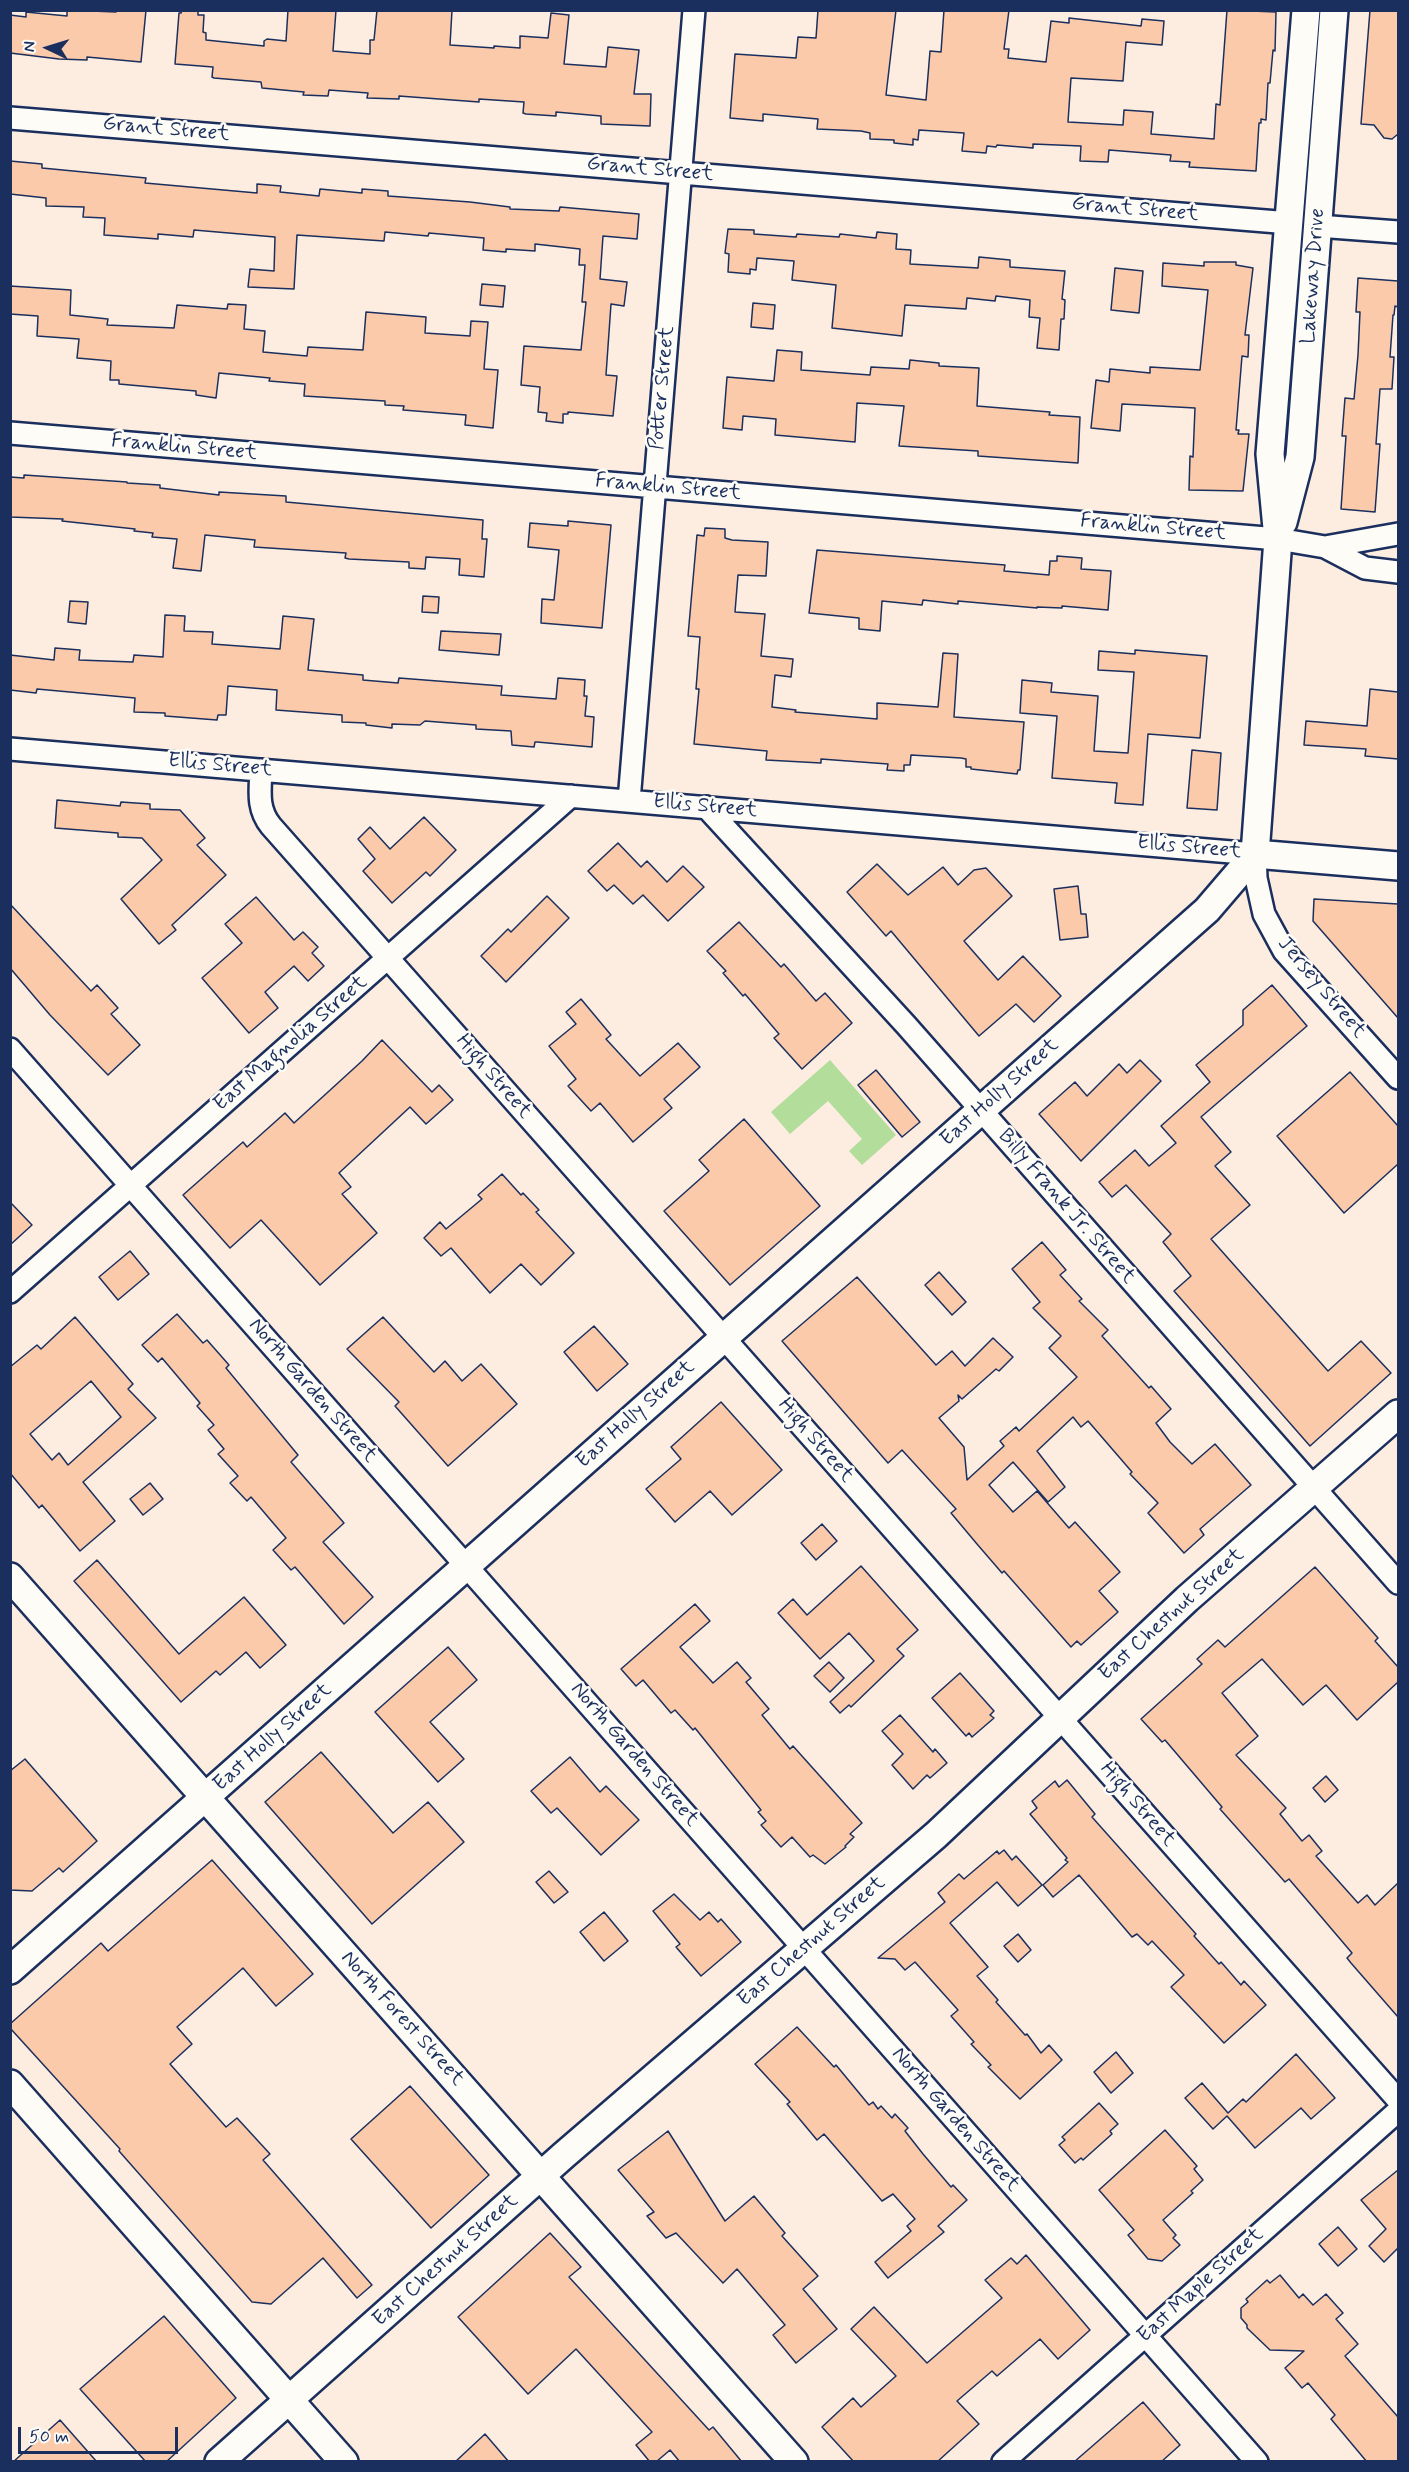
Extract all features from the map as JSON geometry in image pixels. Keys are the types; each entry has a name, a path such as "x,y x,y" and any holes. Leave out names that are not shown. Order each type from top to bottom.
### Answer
{"main road":[{"name":"Lakeway Drive","path":"1255,854 1278,539 1270,454 1306,10"},
{"name":"Lakeway Drive","path":"1278,539 1300,457 1334,10"},
{"path":"1296,143 1306,158 1308,215 1318,226"},
{"name":"Ellis Street","path":"1255,854 1398,866"},
{"name":"East Holly Street","path":"10,1970 1207,910 1255,854"},
{"name":"East Chestnut Street","path":"219,2462 541,2176 936,1835 1187,1599 1398,1414"},
{"name":"North Forest Street","path":"10,1577 794,2462"},
{"path":"10,2084 344,2462"}],"street":[{"name":"Potter Street","path":"629,801 694,10"},
{"name":"Grant Street","path":"10,117 1290,223"},
{"path":"1318,226 1398,232"},
{"name":"Franklin Street","path":"10,433 1278,539 1325,547 1365,568 1398,572"},
{"name":"Franklin Street","path":"1325,547 1398,534"},
{"name":"Ellis Street","path":"10,749 1255,854"},
{"name":"High Street","path":"261,770 260,802 265,819 1398,2100"},
{"name":"East Magnolia Street","path":"10,1292 571,796"},
{"name":"Billy Frank Jr. Street","path":"706,807 906,1025 1398,1583"},
{"name":"Jersey Street","path":"1255,854 1256,878 1264,914 1284,951 1398,1078"},
{"name":"North Garden Street","path":"10,1049 1257,2462"},
{"name":"East Maple Street","path":"1003,2462 1398,2111"}],"green space":[{"path":"830,1060 896,1135 862,1165 849,1151 862,1139 828,1101 790,1134 771,1112"}],"building":[{"path":"67,10 116,12 116,10 146,10 141,62 87,57 87,60 59,59 10,53 10,15 26,17 26,12 67,16"},
{"path":"182,10 198,10 198,15 204,15 203,32 206,33 206,40 264,46 264,41 267,39 286,41 288,10 336,10 333,51 370,54 370,40 374,40 377,10 452,10 450,45 494,48 494,46 520,48 520,36 548,38 551,13 569,15 564,64 606,67 608,47 639,50 634,94 651,94 650,126 601,124 601,116 556,112 556,116 526,114 523,113 524,102 479,99 479,102 399,96 399,99 367,98 368,93 329,90 328,96 303,95 304,92 262,88 261,82 214,78 212,77 213,67 175,64 179,13"},
{"path":"818,10 896,10 886,95 926,100 930,51 941,52 944,10 1009,10 1004,49 1009,49 1008,58 1046,62 1051,21 1069,23 1069,18 1141,26 1142,19 1164,21 1162,45 1126,42 1123,81 1071,78 1068,122 1123,125 1124,110 1153,112 1151,134 1214,139 1216,104 1220,105 1227,10 1276,12 1275,51 1273,50 1270,83 1268,83 1266,120 1261,119 1259,123 1256,171 1189,167 1190,162 1170,161 1171,155 1109,150 1108,162 1080,161 1081,146 1033,144 1033,148 997,145 996,147 987,146 986,153 962,151 964,133 919,130 918,140 913,139 913,145 894,143 894,140 870,139 870,133 861,131 817,129 818,119 763,114 763,121 730,118 735,54 796,58 798,37 816,38"},
{"path":"1370,10 1398,10 1398,134 1392,139 1384,138 1374,125 1361,124"},
{"path":"10,161 42,164 42,168 146,178 145,183 257,193 257,184 281,186 280,192 319,196 320,189 362,193 362,189 388,191 388,196 470,202 510,207 510,209 559,211 560,207 639,214 637,239 603,236 600,279 627,282 624,306 611,304 606,375 617,376 613,416 568,412 568,414 563,414 563,423 546,421 547,413 538,412 540,387 521,385 524,346 581,350 586,302 582,302 585,265 579,265 580,249 535,244 535,251 483,250 484,238 429,233 428,236 385,232 384,241 297,235 294,289 248,287 250,269 274,271 275,237 194,230 193,237 158,234 158,239 104,235 105,218 83,217 84,207 46,206 46,198 10,194"},
{"path":"728,229 754,230 754,234 796,237 797,234 839,237 840,234 876,238 877,232 897,234 896,249 911,250 910,264 978,268 979,257 1010,260 1010,267 1065,271 1062,299 1065,300 1064,319 1061,319 1059,350 1037,348 1040,318 1029,317 1030,300 996,296 995,301 967,298 966,309 905,305 902,336 832,328 836,285 792,280 794,261 757,258 756,270 750,269 750,274 728,272 729,254 725,253"},
{"path":"1204,262 1236,262 1236,265 1253,268 1245,335 1249,335 1248,357 1242,356 1236,430 1239,430 1238,434 1249,434 1243,491 1189,490 1195,408 1122,404 1120,431 1091,428 1096,380 1109,382 1110,369 1150,373 1150,367 1200,370 1208,290 1162,286 1163,263 1204,266"},
{"path":"1115,268 1143,271 1139,313 1111,310"},
{"path":"1358,278 1398,281 1398,307 1395,306 1393,315 1390,357 1394,357 1392,389 1380,389 1376,444 1380,444 1375,512 1341,509 1346,436 1342,436 1345,398 1354,399 1358,355 1360,312 1356,312"},
{"path":"482,284 505,286 503,307 480,305"},
{"path":"10,286 71,290 70,315 108,319 107,325 174,328 177,305 227,309 228,304 246,305 244,329 265,331 263,352 307,356 308,347 363,350 366,312 426,317 425,333 470,336 471,321 488,322 484,369 498,370 493,428 465,425 466,415 403,410 404,406 385,405 385,401 304,396 305,384 269,381 270,378 219,373 216,398 196,395 196,391 119,384 119,380 110,380 111,361 77,358 79,339 37,336 38,316 10,314"},
{"path":"753,303 775,305 773,329 751,327"},
{"path":"777,350 802,352 801,370 870,375 871,367 909,369 910,360 939,363 939,366 979,368 977,406 1080,417 1078,463 978,456 978,451 899,446 904,406 857,403 855,442 775,435 776,419 743,416 742,430 723,428 727,377 774,381"},
{"path":"24,475 160,485 160,488 219,495 219,492 286,496 286,502 483,520 482,539 487,539 484,577 459,575 460,559 426,557 425,569 409,568 409,562 349,559 345,558 346,553 254,547 255,540 205,535 201,571 173,568 177,539 152,537 153,533 134,531 135,529 62,521 63,519 10,517 10,477 24,478"},
{"path":"568,521 611,525 602,628 541,623 542,599 554,600 559,550 528,547 530,523 568,526"},
{"path":"705,528 725,529 725,538 732,540 768,542 766,576 738,575 735,612 765,614 761,656 793,659 791,677 775,675 772,707 796,710 795,712 877,719 877,703 938,707 943,653 958,654 954,717 1024,722 1020,770 1017,774 971,769 971,767 966,767 966,759 961,758 911,755 910,765 904,765 904,771 887,770 888,764 821,759 821,763 766,760 767,751 694,744 699,689 696,689 700,637 688,636 697,535 704,536"},
{"path":"817,550 1005,565 1004,571 1049,575 1050,561 1057,561 1057,556 1082,558 1081,569 1111,571 1108,610 1062,606 1062,608 1037,608 958,601 958,604 923,600 922,605 882,601 880,631 859,629 859,618 809,613"},
{"path":"423,596 439,597 438,613 422,612"},
{"path":"70,601 88,602 86,624 68,622"},
{"path":"165,615 185,616 184,631 213,632 212,644 280,649 283,616 314,619 308,670 363,675 363,680 398,683 399,678 502,686 501,695 556,699 558,678 585,680 584,696 587,696 585,716 594,717 592,747 537,742 534,747 512,745 511,731 476,729 476,725 425,721 420,725 392,724 392,728 366,725 366,723 342,722 342,715 276,710 277,690 228,686 226,715 218,715 217,720 165,716 165,713 134,712 135,698 37,689 36,693 10,690 10,655 54,660 55,648 80,650 79,660 133,662 134,655 163,657"},
{"path":"441,631 501,634 499,655 439,650"},
{"path":"1135,650 1207,656 1200,738 1148,734 1143,805 1115,803 1117,783 1052,778 1057,716 1020,713 1022,680 1052,683 1051,692 1098,696 1094,751 1128,753 1134,672 1098,670 1099,651 1135,654"},
{"path":"1370,689 1398,692 1398,759 1365,756 1366,749 1304,745 1306,721 1367,726"},
{"path":"1192,750 1221,753 1217,810 1187,808"},
{"path":"57,800 120,806 121,802 150,804 150,809 180,810 205,838 197,845 226,875 172,925 176,930 159,944 121,899 162,860 142,838 118,837 118,833 55,828"},
{"path":"424,817 456,850 430,876 426,872 392,903 363,871 375,859 358,839 370,827 390,849"},
{"path":"618,843 641,867 647,861 667,882 683,866 704,887 668,921 643,895 633,904 614,885 607,891 588,871"},
{"path":"877,864 908,895 943,867 958,885 974,870 986,868 1012,896 964,941 998,980 1023,956 1061,996 1034,1022 1016,1004 979,1036 891,931 886,936 847,892"},
{"path":"1078,886 1081,914 1086,914 1088,937 1060,940 1054,889"},
{"path":"547,896 569,918 506,982 481,956 508,929 511,932"},
{"path":"256,897 294,940 303,932 318,947 312,953 324,966 308,981 294,966 265,992 278,1008 249,1033 202,978 242,943 225,924"},
{"path":"1314,899 1398,904 1398,1018 1313,921"},
{"path":"10,904 91,991 97,985 118,1008 111,1014 140,1045 108,1075 50,1015 10,968"},
{"path":"739,922 781,967 784,964 816,1001 825,993 852,1023 802,1069 774,1038 779,1034 745,994 743,996 723,973 726,971 707,951"},
{"path":"1272,985 1307,1026 1201,1117 1231,1152 1215,1166 1250,1205 1211,1239 1328,1371 1361,1341 1391,1373 1310,1446 1174,1291 1191,1276 1163,1242 1171,1234 1126,1185 1112,1197 1099,1182 1135,1150 1149,1166 1176,1143 1161,1126 1210,1082 1196,1065 1243,1025 1243,1010"},
{"path":"581,999 611,1035 606,1039 640,1076 678,1043 700,1067 664,1099 672,1108 633,1142 600,1103 591,1111 568,1086 576,1079 549,1046 576,1024 566,1012"},
{"path":"382,1040 432,1092 439,1085 453,1100 426,1124 410,1107 339,1173 351,1187 342,1194 377,1233 320,1285 261,1220 230,1248 183,1195 243,1142 247,1147 285,1113 294,1123"},
{"path":"1140,1060 1161,1081 1081,1161 1039,1114 1075,1082 1087,1096 1119,1064 1127,1073"},
{"path":"876,1070 920,1122 902,1137 858,1085"},
{"path":"1350,1072 1398,1126 1398,1164 1344,1213 1277,1136"},
{"path":"744,1119 820,1206 730,1285 664,1211 709,1171 699,1160"},
{"path":"502,1174 521,1195 523,1193 539,1210 536,1212 574,1253 541,1285 521,1264 490,1293 451,1248 441,1256 424,1238 440,1222 446,1229 482,1199 478,1195"},
{"path":"10,1202 32,1225 10,1245"},
{"path":"1042,1242 1066,1270 1060,1275 1082,1299 1079,1301 1108,1330 1102,1336 1171,1409 1156,1423 1170,1442 1192,1464 1215,1444 1251,1485 1200,1529 1204,1535 1184,1553 1148,1513 1158,1503 1130,1474 1132,1472 1088,1421 1081,1427 1073,1417 1037,1451 1065,1487 1048,1502 1013,1462 989,1485 1013,1512 1037,1491 1069,1528 1075,1522 1120,1572 1099,1591 1118,1612 1081,1645 1077,1641 1071,1647 977,1544 951,1513 956,1509 902,1450 888,1463 782,1341 857,1277 936,1365 952,1351 965,1366 993,1338 1013,1357 999,1371 996,1369 962,1399 958,1395 959,1401 939,1418 964,1447 967,1480 1004,1446 1000,1441 1016,1427 1019,1431 1077,1377 1049,1348 1061,1336 1033,1308 1040,1302 1012,1269"},
{"path":"130,1251 149,1274 118,1300 99,1277"},
{"path":"939,1272 966,1302 952,1315 925,1285"},
{"path":"177,1314 203,1343 207,1340 229,1365 226,1368 298,1455 291,1462 344,1523 323,1542 373,1597 344,1624 295,1567 291,1570 273,1550 286,1538 251,1497 247,1501 230,1483 238,1476 218,1454 224,1449 208,1430 214,1425 197,1406 200,1403 162,1358 158,1362 142,1345"},
{"path":"75,1317 133,1384 128,1389 156,1418 83,1482 115,1521 80,1551 42,1505 39,1508 10,1473 10,1367 37,1345 41,1349","holes":["91,1381 121,1417 68,1465 59,1453 52,1460 30,1434"]},
{"path":"383,1317 434,1372 445,1361 462,1381 481,1364 517,1404 448,1466 395,1406 399,1402 347,1349"},
{"path":"594,1326 628,1364 597,1391 564,1352"},
{"path":"721,1402 782,1470 732,1515 710,1491 675,1522 646,1489 681,1459 671,1447"},
{"path":"150,1483 163,1499 143,1515 130,1499"},
{"path":"822,1524 837,1541 816,1560 801,1543"},
{"path":"97,1560 179,1654 244,1597 286,1645 260,1668 246,1652 220,1675 216,1671 181,1702 74,1581"},
{"path":"861,1566 918,1630 897,1649 904,1656 851,1707 849,1705 840,1713 830,1702 874,1661 849,1633 820,1659 778,1613 793,1599 807,1615"},
{"path":"1315,1567 1378,1638 1375,1641 1398,1667 1398,1682 1357,1720 1326,1685 1303,1705 1262,1659 1222,1693 1258,1736 1236,1755 1286,1808 1280,1814 1302,1841 1309,1835 1322,1851 1316,1856 1358,1903 1367,1895 1375,1905 1398,1883 1398,2017 1347,1958 1352,1953 1289,1879 1285,1882 1220,1809 1222,1807 1165,1740 1162,1742 1141,1719 1202,1664 1197,1659 1218,1640 1225,1647"},
{"path":"695,1604 710,1621 680,1647 713,1683 737,1662 751,1678 746,1682 769,1709 762,1715 790,1749 793,1746 862,1823 850,1834 854,1837 846,1847 825,1864 813,1855 810,1857 792,1837 781,1847 761,1825 766,1821 758,1812 761,1810 695,1728 693,1730 675,1710 671,1713 643,1680 636,1686 621,1669"},
{"path":"448,1647 477,1680 430,1722 464,1759 438,1782 375,1712"},
{"path":"829,1662 844,1678 830,1692 814,1676"},
{"path":"960,1673 994,1711 990,1715 994,1718 972,1737 969,1733 966,1736 932,1698"},
{"path":"900,1715 933,1752 935,1749 947,1763 930,1778 927,1775 913,1789 892,1765 903,1754 882,1731"},
{"path":"321,1752 393,1833 428,1802 464,1842 372,1924 265,1802"},
{"path":"570,1757 600,1792 606,1786 639,1820 601,1855 557,1808 551,1813 531,1791"},
{"path":"25,1759 97,1841 63,1872 59,1868 32,1891 10,1890 10,1771"},
{"path":"1326,1776 1338,1790 1325,1802 1313,1788"},
{"path":"1067,1780 1095,1814 1092,1817 1196,1934 1194,1936 1219,1964 1221,1962 1241,1985 1244,1981 1266,2005 1224,2043 1171,1987 1184,1975 1152,1941 1148,1945 1137,1934 1132,1937 1079,1875 1053,1897 1043,1885 1068,1862 1030,1814 1037,1808 1032,1801 1055,1781 1059,1787"},
{"path":"1004,1850 1012,1860 1016,1856 1042,1885 1018,1906 997,1882 950,1923 988,1967 977,1976 998,2000 996,2002 1025,2035 1027,2034 1041,2053 1049,2045 1062,2060 1020,2099 988,2067 991,2065 971,2044 974,2042 951,2016 958,2010 915,1962 905,1970 895,1959 878,1958 945,1902 938,1893 959,1874 964,1879 997,1851 999,1854"},
{"path":"212,1860 313,1974 276,2006 243,1968 177,2027 192,2044 170,2064 226,2127 237,2118 270,2154 263,2160 372,2285 357,2298 323,2258 271,2304 252,2302 119,2151 120,2149 10,2028 10,2024 101,1943 108,1951"},
{"path":"549,1871 568,1892 554,1903 536,1882"},
{"path":"674,1894 700,1920 709,1912 718,1922 721,1919 741,1942 701,1976 676,1947 680,1944 653,1911"},
{"path":"604,1912 628,1941 604,1961 580,1932"},
{"path":"1018,1934 1031,1950 1018,1962 1004,1946"},
{"path":"797,2027 834,2067 836,2065 869,2105 873,2102 878,2109 881,2106 892,2118 895,2114 908,2128 905,2131 923,2154 951,2187 953,2185 967,2200 938,2226 944,2232 888,2278 875,2262 911,2231 907,2226 915,2219 893,2194 882,2201 824,2134 817,2140 787,2104 790,2102 755,2064"},
{"path":"1116,2052 1133,2073 1111,2093 1094,2072"},
{"path":"1296,2054 1335,2098 1311,2119 1301,2108 1255,2148 1227,2116 1213,2129 1185,2098 1202,2083 1228,2113 1243,2099 1246,2102"},
{"path":"410,2086 489,2175 431,2228 351,2139"},
{"path":"1099,2103 1118,2124 1110,2131 1112,2134 1083,2160 1081,2158 1075,2163 1059,2145 1065,2140 1062,2137"},
{"path":"1165,2130 1197,2166 1194,2169 1203,2180 1191,2191 1193,2193 1163,2220 1176,2235 1173,2238 1180,2245 1162,2261 1148,2259 1128,2235 1134,2230 1099,2190"},
{"path":"668,2131 725,2221 754,2196 785,2233 782,2236 818,2276 803,2289 837,2329 796,2363 773,2335 785,2325 737,2269 723,2283 676,2233 666,2238 647,2216 654,2212 618,2170"},
{"path":"1398,2170 1398,2248 1384,2262 1369,2246 1386,2229 1361,2200"},
{"path":"1338,2227 1357,2249 1338,2266 1319,2244"},
{"path":"550,2233 581,2267 569,2277 709,2430 713,2427 742,2462 680,2462 670,2450 656,2462 650,2462 636,2445 652,2432 576,2349 528,2394 458,2317"},
{"path":"1026,2255 1090,2330 1058,2359 1040,2339 997,2376 992,2371 957,2401 979,2424 937,2462 854,2462 822,2427 853,2398 861,2407 896,2376 851,2329 874,2307 927,2363 1002,2298 985,2280 1011,2258 1017,2264"},
{"path":"1280,2275 1299,2298 1303,2294 1313,2305 1326,2294 1343,2313 1336,2319 1358,2344 1345,2356 1398,2417 1398,2462 1367,2462 1331,2419 1335,2415 1308,2383 1302,2388 1285,2368 1304,2351 1270,2350 1247,2328 1241,2318 1241,2308 1248,2302 1246,2299 1267,2280 1270,2283"},
{"path":"164,2316 236,2398 166,2462 146,2462 80,2389"},
{"path":"1143,2402 1180,2445 1161,2462 1074,2462"},
{"path":"60,2420 97,2462 13,2462"},
{"path":"485,2434 509,2462 455,2462"}]}
